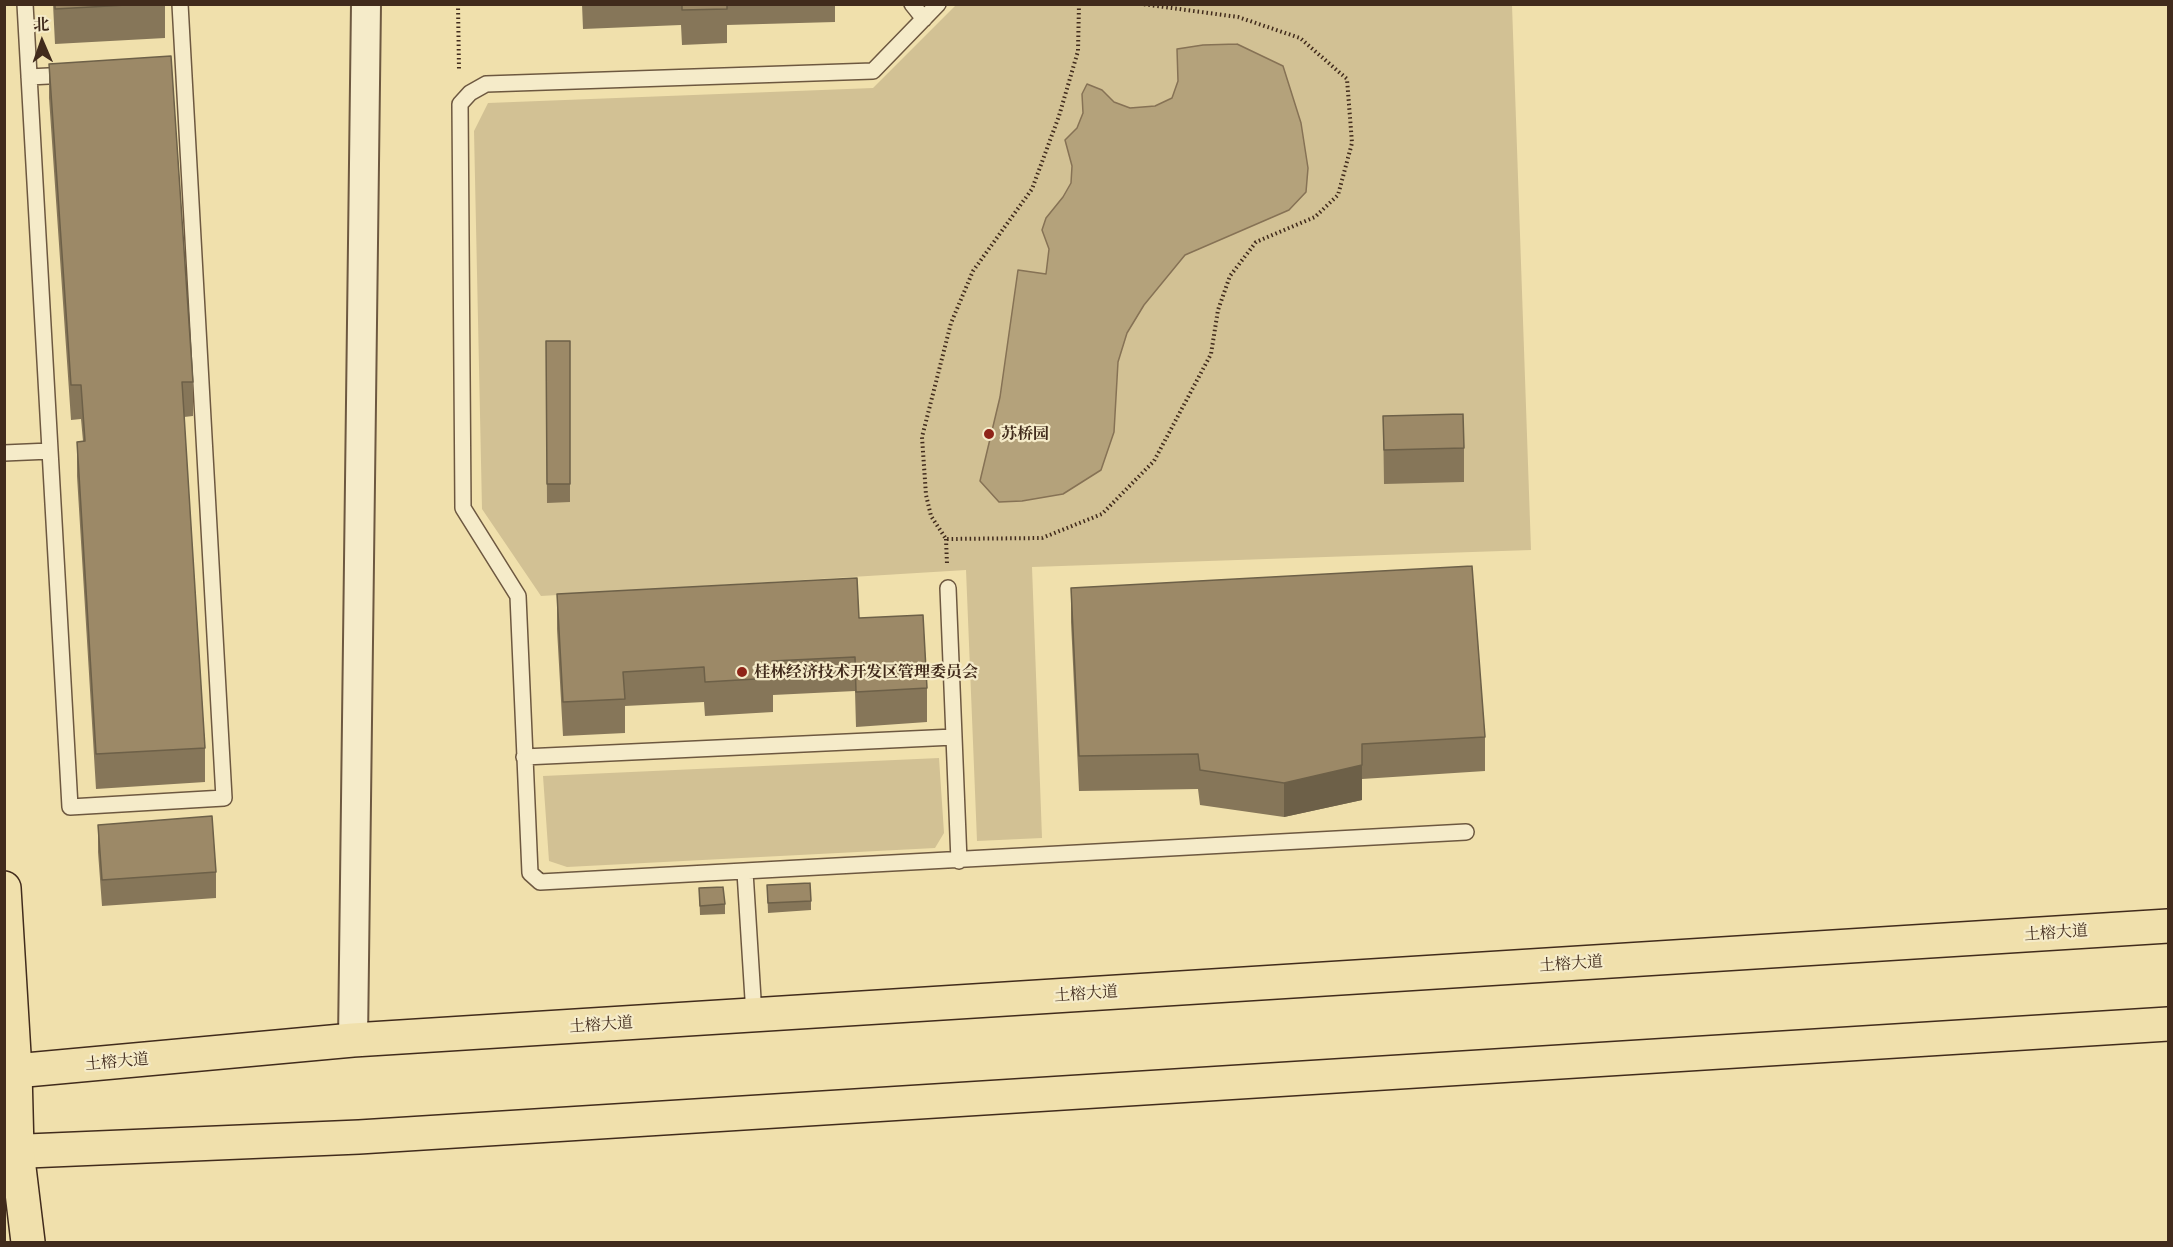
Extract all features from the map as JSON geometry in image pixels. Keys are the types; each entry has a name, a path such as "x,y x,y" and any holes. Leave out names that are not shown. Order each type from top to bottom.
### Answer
{"main road":[{"path":"4,888 11,1152 28,1242"},
{"name":"土榕大道","path":"10,1071 353,1040 2169,926"},
{"path":"11,1152 359,1137 2169,1024"}],"street":[{"path":"353,1040 366,4"}],"lane":[{"path":"25,4 70,807 224,798 177,71 180,4"},
{"path":"912,4 924,19"},
{"path":"938,4 873,71 486,84 459,105 463,508 518,596 528,868 531,874 540,882 1466,832"},
{"path":"29,77 88,75"},
{"path":"4,453 50,451"},
{"path":"948,588 959,861"},
{"path":"524,757 954,737"},
{"path":"745,872 754,1015"}],"path":[{"path":"458,4 460,110"},
{"path":"1078,4 1078,51 1059,116 1032,189 973,271 951,322 922,437 926,495 931,516 946,539 1042,538 1102,514 1154,460 1196,383 1211,354 1218,310 1230,276 1256,242 1315,217 1338,195 1352,143 1347,79 1300,38 1238,17 1142,4"}],"shaded area":[{"path":"956,5 1512,5 1531,550 1032,567 1042,838 977,841 966,570 541,596 482,509 474,131 488,103 873,88"},
{"path":"1237,44 1283,66 1301,123 1308,168 1306,192 1289,210 1185,255 1144,305 1127,333 1118,362 1114,432 1101,470 1063,494 1022,501 999,502 980,481 1000,397 1018,270 1046,274 1049,249 1042,230 1046,218 1071,183 1072,166 1065,140 1077,128 1083,113 1082,94 1087,84 1102,90 1114,102 1130,108 1155,106 1172,98 1178,81 1177,49 1203,45"},
{"path":"939,758 944,833 935,848 567,867 549,861 543,776"}],"building":[{"path":"55,4 144,4 55,9"},
{"path":"682,4 727,4 727,9 682,10"},
{"path":"171,56 193,382 182,382 205,748 96,754 77,442 85,441 81,385 71,385 49,64"},
{"path":"546,341 570,341 570,484 547,484"},
{"path":"1463,414 1464,448 1384,450 1383,416"},
{"path":"1472,566 1485,737 1362,744 1362,765 1284,783 1200,770 1198,754 1079,756 1071,588"},
{"path":"857,578 859,618 923,615 927,688 856,692 855,657 772,661 773,678 705,682 704,667 623,672 625,699 563,702 557,594"},
{"path":"212,816 216,872 102,880 98,825"},
{"path":"810,883 811,901 768,903 767,885"},
{"path":"723,887 725,904 700,906 699,888"}],"place":[{"name":"苏桥园","path":"989,434"},
{"name":"桂林经济技术开发区管理委员会","path":"742,672"}]}
